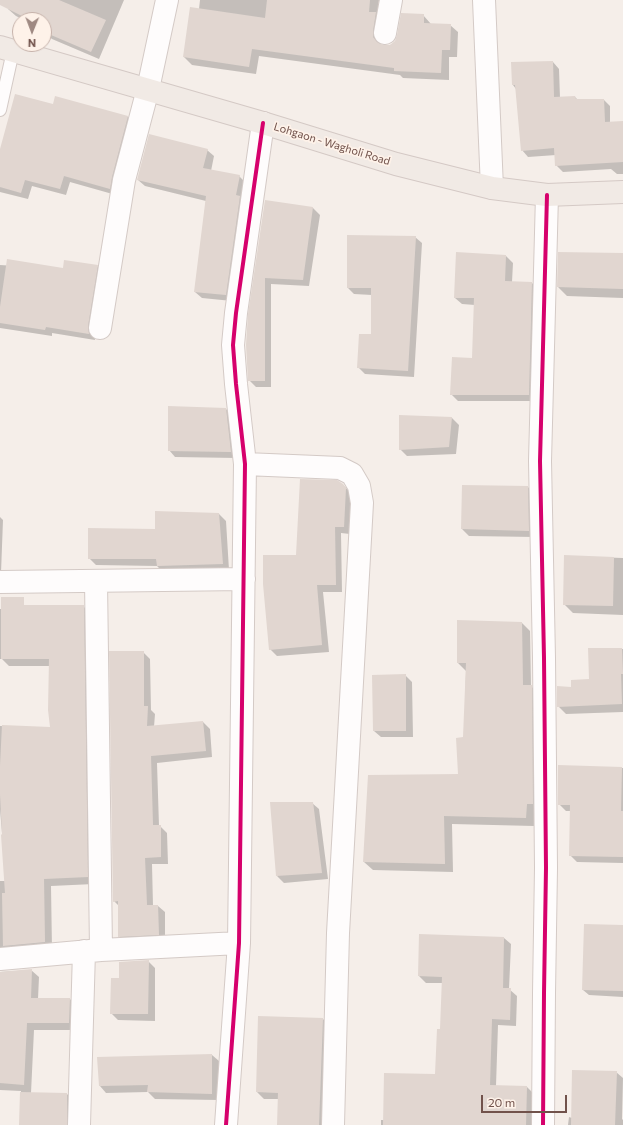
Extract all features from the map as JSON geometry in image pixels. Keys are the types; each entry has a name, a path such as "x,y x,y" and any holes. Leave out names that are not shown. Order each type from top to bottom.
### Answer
{"main road":[{"name":"Lohgaon - Wagholi Road","path":"7,49 148,89 396,164 492,188 547,195 623,192"}],"street":[{"path":"100,328 124,180 148,89 167,0"},
{"path":"386,33 391,0"},
{"path":"484,0 492,188"},
{"path":"226,1125 239,943 244,579 245,464 233,345 236,313 263,123"},
{"path":"543,1125 546,860 540,461 547,195"},
{"path":"245,464 340,468 352,474 359,486 362,503 338,933 333,1125"},
{"path":"0,582 244,579"},
{"path":"79,1125 92,950 96,581"},
{"path":"0,959 92,950 239,943"}],"lane":[{"path":"0,110 7,49"}],"building":[{"path":"0,0 59,0 106,20 91,52 52,35 52,12 14,12 0,5"},
{"path":"267,0 370,0 369,12 376,12 373,37 377,42 383,45 390,45 395,41 401,13 424,14 424,23 451,24 450,50 442,50 441,73 394,71 394,68 252,49 249,67 183,57 190,7 265,18"},
{"path":"553,61 554,97 575,96 576,99 604,99 605,122 623,121 623,162 555,166 554,148 521,151 515,85 512,85 511,62"},
{"path":"15,94 53,104 55,96 128,116 110,189 64,176 60,189 25,180 21,193 0,187 0,149"},
{"path":"149,134 208,149 203,168 240,175 236,195 240,196 226,295 194,292 206,196 137,180"},
{"path":"265,200 313,207 303,280 265,278 265,381 248,381 246,345 248,314"},
{"path":"347,235 416,236 408,371 357,368 359,334 371,334 371,288 347,288"},
{"path":"456,252 506,255 505,281 532,282 529,395 450,395 452,357 472,358 474,298 454,298"},
{"path":"558,252 623,253 623,289 557,287"},
{"path":"7,259 63,268 64,260 98,265 88,326 89,334 46,327 45,330 0,323 0,307"},
{"path":"168,406 226,408 231,452 168,451"},
{"path":"399,415 452,417 449,447 399,450"},
{"path":"300,479 337,480 346,488 344,527 335,527 336,585 317,585 322,645 269,650 263,584 263,555 296,555"},
{"path":"462,485 528,486 529,531 461,529"},
{"path":"155,511 219,513 223,564 157,566 156,559 88,559 88,528 155,529"},
{"path":"564,555 614,557 613,606 563,605"},
{"path":"1,597 24,597 24,605 84,605 88,877 44,879 45,942 3,946 2,893 5,893 0,794 2,725 50,727 48,710 49,659 1,659"},
{"path":"457,620 522,622 523,685 532,685 533,804 527,804 526,818 444,816 445,864 363,862 368,775 458,774 456,738 463,737 466,663 457,663"},
{"path":"588,648 622,648 622,704 557,707 557,686 571,687 571,680 589,679"},
{"path":"109,651 144,651 144,706 148,706 147,726 203,721 206,751 151,756 153,825 161,825 161,857 145,858 147,905 158,905 159,935 118,937 118,901 113,902"},
{"path":"406,674 406,731 373,731 372,675"},
{"path":"558,765 622,767 621,811 623,811 623,857 569,856 570,805 558,805"},
{"path":"270,802 313,802 322,873 276,876"},
{"path":"584,924 623,925 623,991 582,990"},
{"path":"419,934 504,937 503,988 511,988 510,1020 492,1019 490,1085 527,1086 526,1125 383,1125 384,1073 435,1074 437,1029 440,1029 442,977 418,976"},
{"path":"149,960 148,1014 110,1014 111,978 119,978 119,962"},
{"path":"32,969 31,998 70,998 69,1023 27,1023 24,1085 0,1083 0,972"},
{"path":"258,1016 323,1018 319,1125 277,1125 278,1093 256,1092"},
{"path":"212,1054 212,1094 147,1092 148,1085 99,1086 97,1057"},
{"path":"572,1070 617,1071 615,1125 571,1125"},
{"path":"20,1092 67,1093 67,1125 19,1125"}],"cycle path":[{"path":"226,1125 239,943 245,464 233,345 236,313 263,123"},
{"path":"543,1125 546,868 540,461 547,195"}]}
